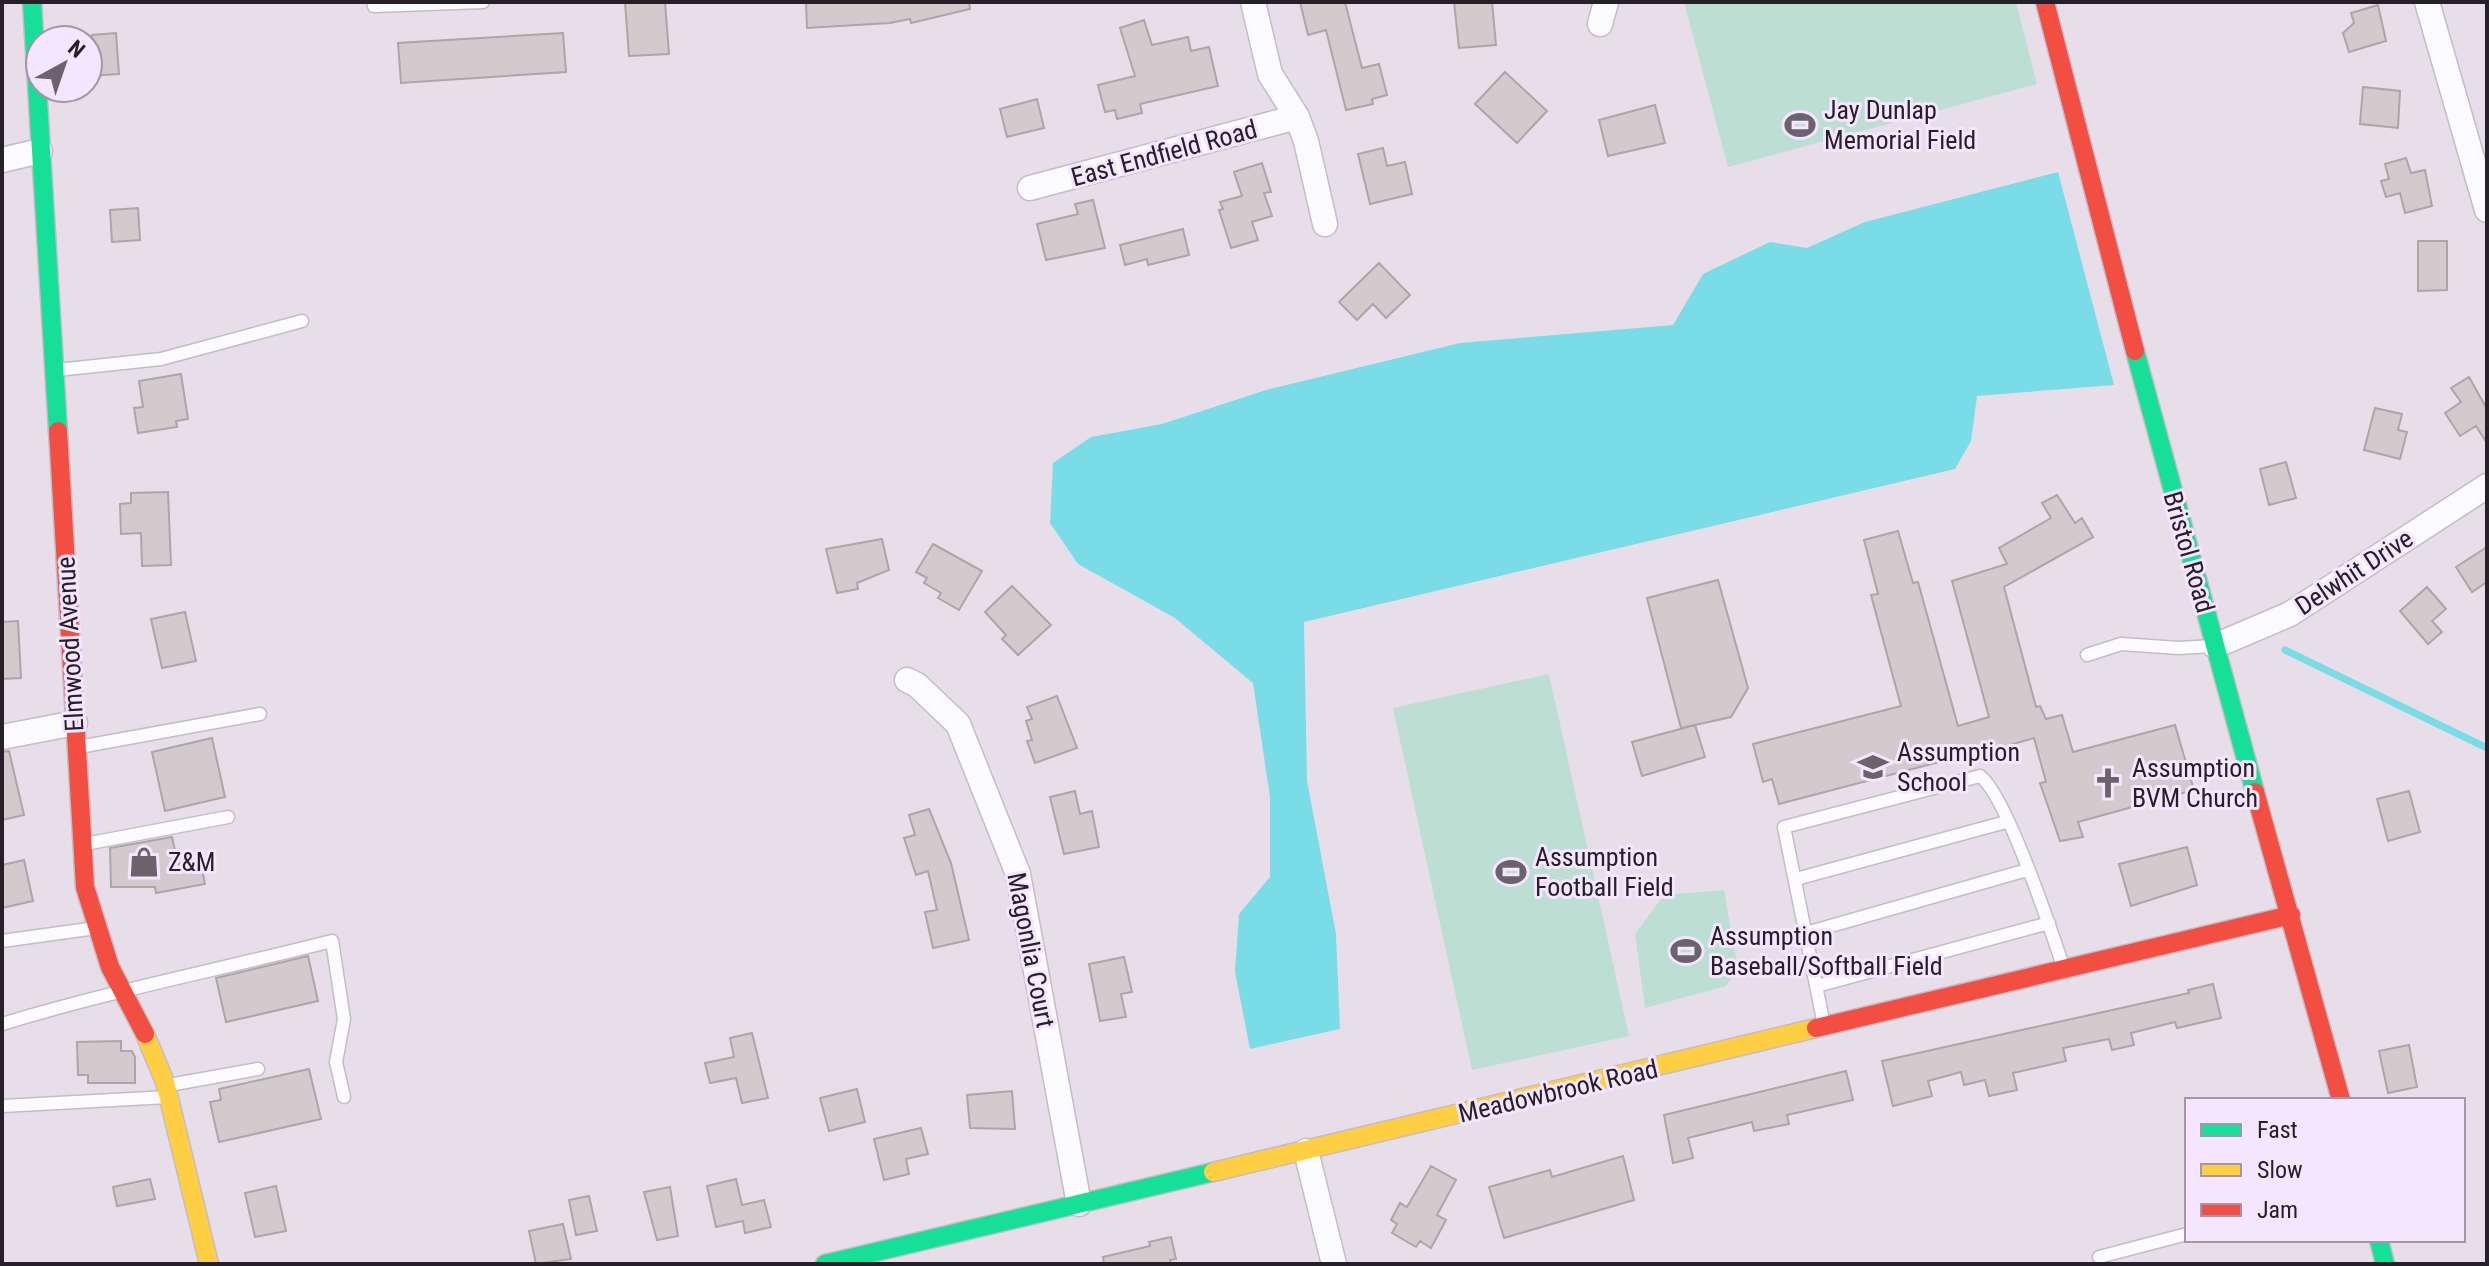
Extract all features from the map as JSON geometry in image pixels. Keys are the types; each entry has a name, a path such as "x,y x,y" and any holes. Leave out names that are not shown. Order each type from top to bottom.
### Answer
{"street":[{"name":"Elmwood Avenue","path":"32,2 80,845 85,887 96,928 123,993 149,1041 167,1091 209,1264"},
{"name":"East Endfield Road","path":"1253,2 1270,74 1297,117 1306,141 1325,224"},
{"name":"Bristol Road","path":"2045,2 2163,460 2340,1098"},
{"path":"2427,2 2487,210"},
{"name":"East Endfield Road","path":"1030,188 1297,117"},
{"path":"2,160 40,151"},
{"name":"Delwhit Drive","path":"2215,646 2290,614 2487,486"},
{"name":"Magonlia Court","path":"907,680 917,685 958,724 1018,874 1079,1204"},
{"path":"2,737 75,723"},
{"name":"Meadowbrook Road","path":"825,1264 2291,915"},
{"path":"1306,1151 1334,1264"},
{"path":"2380,1242 2385,1264"}],"lane":[{"path":"373,2 374,6 483,2"},
{"path":"54,370 161,359 302,321"},
{"path":"2087,655 2121,644 2179,648 2215,646"},
{"path":"76,748 260,714"},
{"path":"1824,1028 1784,827 1980,776 1989,782 2049,923 2064,969"},
{"path":"80,845 228,817"},
{"path":"1796,879 2006,822"},
{"path":"1806,933 2027,870"},
{"path":"1817,986 2049,923"},
{"path":"2,941 96,928"},
{"path":"2,1024 83,999 123,993 332,941 344,1019 336,1062 344,1097"},
{"path":"2,1106 167,1091 258,1069"},
{"path":"2099,1257 2185,1235"}],"green space":[{"name":"Jay Dunlap Memorial Field","path":"1684,2 2016,2 2037,84 1728,167"},
{"name":"Assumption Football Field","path":"1549,674 1629,1036 1472,1070 1393,708"},
{"name":"Assumption Baseball/Softball Field","path":"1724,890 1738,969 1726,986 1645,1008 1635,934 1664,895"}],"water":[{"path":"2058,172 2114,385 1977,396 1971,441 1955,469 1304,622 1307,781 1336,934 1340,1029 1250,1049 1235,972 1239,914 1270,877 1270,797 1253,683 1175,618 1078,564 1050,523 1053,463 1091,437 1162,424 1266,390 1460,343 1673,325 1703,274 1770,242 1807,248 1865,222"}],"building":[{"path":"625,2 665,2 669,54 629,56"},
{"path":"806,2 969,2 970,9 911,23 910,19 807,28"},
{"path":"1300,2 1345,2 1362,68 1379,64 1387,95 1372,99 1373,104 1346,110 1326,30 1308,35"},
{"path":"1454,2 1492,2 1496,45 1459,48"},
{"path":"2378,5 2386,41 2349,52 2343,33 2354,23 2351,13"},
{"path":"1144,20 1152,45 1188,37 1191,51 1209,47 1218,86 1140,104 1142,113 1117,119 1115,110 1105,112 1098,85 1135,76 1120,28"},
{"path":"116,33 119,74 104,75 104,34"},
{"path":"563,33 566,72 401,83 398,43"},
{"path":"1505,72 1547,111 1517,143 1475,104"},
{"path":"2363,87 2400,91 2398,128 2360,124"},
{"path":"1037,99 1044,128 1007,137 1000,109"},
{"path":"1655,105 1665,143 1608,156 1599,120"},
{"path":"1383,148 1387,166 1405,162 1412,194 1370,204 1358,154"},
{"path":"2406,158 2411,173 2425,170 2432,206 2405,213 2400,193 2386,197 2381,181 2389,179 2385,164"},
{"path":"1262,163 1271,192 1264,193 1272,216 1252,222 1258,240 1231,248 1219,210 1223,209 1220,202 1242,196 1234,172"},
{"path":"1093,200 1105,248 1046,260 1037,224 1078,214 1075,204"},
{"path":"138,208 140,240 112,242 110,210"},
{"path":"1183,229 1189,255 1148,265 1147,259 1125,265 1120,245"},
{"path":"2418,241 2447,241 2447,290 2418,291"},
{"path":"1379,263 1410,295 1386,318 1373,304 1357,320 1339,302"},
{"path":"181,374 188,419 176,421 177,427 138,433 134,408 143,407 139,381"},
{"path":"2469,377 2487,409 2487,443 2476,426 2460,436 2445,413 2461,402 2451,388"},
{"path":"2375,408 2402,414 2398,430 2407,432 2400,459 2364,450"},
{"path":"2286,462 2296,498 2269,505 2260,469"},
{"path":"168,492 171,565 142,566 141,533 121,534 120,504 131,503 131,493"},
{"path":"2057,495 2075,523 2082,518 2093,537 2004,587 2036,707 2040,706 2046,719 2062,715 2073,752 2175,725 2194,790 2078,822 2083,837 2060,841 2040,783 2046,782 2034,738 1983,753 1981,747 1942,757 1943,761 1779,804 1772,779 1763,782 1753,744 1901,706 1871,595 1878,594 1864,540 1898,531 1913,583 1918,582 1958,726 1989,717 1952,581 2007,564 1999,548 2051,518 2042,503"},
{"path":"882,539 889,570 857,583 858,589 837,593 826,549"},
{"path":"933,544 982,571 959,610 938,598 941,593 924,583 927,578 916,572"},
{"path":"2487,547 2487,582 2472,592 2456,567"},
{"path":"1718,580 1748,688 1731,717 1681,728 1647,598"},
{"path":"1012,586 1051,625 1018,655 1002,639 1006,635 985,612"},
{"path":"2427,587 2446,609 2432,621 2442,632 2428,644 2400,611"},
{"path":"185,612 196,661 162,668 151,619"},
{"path":"18,621 21,678 2,679 2,622"},
{"path":"1057,696 1077,748 1035,763 1027,741 1032,740 1026,721 1032,719 1027,707"},
{"path":"1695,725 1705,757 1642,776 1632,742"},
{"path":"212,738 225,797 165,811 152,752"},
{"path":"9,751 24,815 2,820 2,752"},
{"path":"1075,791 1080,814 1092,811 1099,847 1064,854 1050,797"},
{"path":"2409,791 2420,832 2388,841 2377,799"},
{"path":"929,809 951,863 969,940 933,948 925,912 937,910 928,871 916,875 904,838 915,835 909,815"},
{"name":"Z&M","path":"172,837 178,864 200,859 205,884 156,893 155,887 111,887 110,848"},
{"path":"2187,847 2197,885 2131,906 2119,864"},
{"path":"24,860 33,901 2,908 2,865"},
{"path":"308,956 318,1001 226,1022 216,978"},
{"path":"1124,957 1132,992 1121,994 1126,1017 1100,1021 1089,964"},
{"path":"2213,984 2221,1018 2177,1028 2175,1022 2131,1033 2134,1045 2112,1050 2109,1039 2063,1048 2066,1061 2013,1073 2017,1090 1989,1096 1985,1080 1964,1085 1961,1072 1928,1081 1932,1096 1893,1106 1882,1061 2189,993 2188,990"},
{"path":"752,1033 768,1098 742,1103 736,1078 710,1083 705,1063 734,1057 730,1038"},
{"path":"121,1041 121,1051 132,1051 135,1057 135,1083 88,1083 88,1075 78,1075 77,1042"},
{"path":"2409,1045 2417,1087 2388,1093 2379,1051"},
{"path":"309,1069 321,1119 219,1142 210,1102 221,1100 219,1089"},
{"path":"1846,1071 1853,1100 1787,1115 1789,1124 1754,1131 1752,1122 1688,1138 1693,1158 1673,1163 1664,1115"},
{"path":"857,1089 865,1122 829,1131 820,1098"},
{"path":"1012,1091 1015,1129 970,1128 967,1095"},
{"path":"921,1128 928,1154 906,1159 909,1174 884,1180 874,1139"},
{"path":"1623,1156 1634,1200 1504,1238 1489,1187 1550,1170 1552,1177"},
{"path":"1431,1166 1456,1180 1437,1215 1446,1220 1431,1248 1420,1241 1416,1247 1392,1233 1397,1224 1391,1220 1400,1203 1407,1207"},
{"path":"150,1179 155,1199 117,1206 113,1187"},
{"path":"736,1179 742,1205 764,1200 771,1227 745,1233 743,1221 716,1227 707,1186"},
{"path":"276,1186 286,1231 255,1237 245,1193"},
{"path":"670,1187 678,1236 657,1240 644,1192"},
{"path":"589,1196 597,1231 576,1235 569,1200"},
{"path":"563,1224 571,1259 536,1264 529,1231"},
{"path":"1171,1237 1176,1259 1170,1260 1171,1264 1104,1264 1103,1257 1150,1246 1149,1242"}],"waterway":[{"path":"2285,650 2487,748"}],"traffic: fast":[{"path":"32,2 58,431"},
{"path":"2135,351 2255,792"},
{"path":"825,1264 1213,1172"},
{"path":"2380,1242 2385,1264"}],"traffic: slow":[{"path":"1213,1172 1816,1028"},
{"path":"145,1034 165,1082 209,1264"}],"traffic: jam":[{"path":"2045,2 2135,351"},
{"path":"58,431 85,887 110,967 145,1034"},
{"path":"2255,792 2340,1098"},
{"path":"1816,1028 2291,915"}],"place":[{"name":"Jay Dunlap Memorial Field","path":"1800,125"},
{"name":"Assumption School","path":"1873,767"},
{"name":"Assumption BVM Church","path":"2108,783"},
{"name":"Z&M","path":"144,862"},
{"name":"Assumption Football Field","path":"1511,872"},
{"name":"Assumption Baseball/Softball Field","path":"1686,951"}]}
